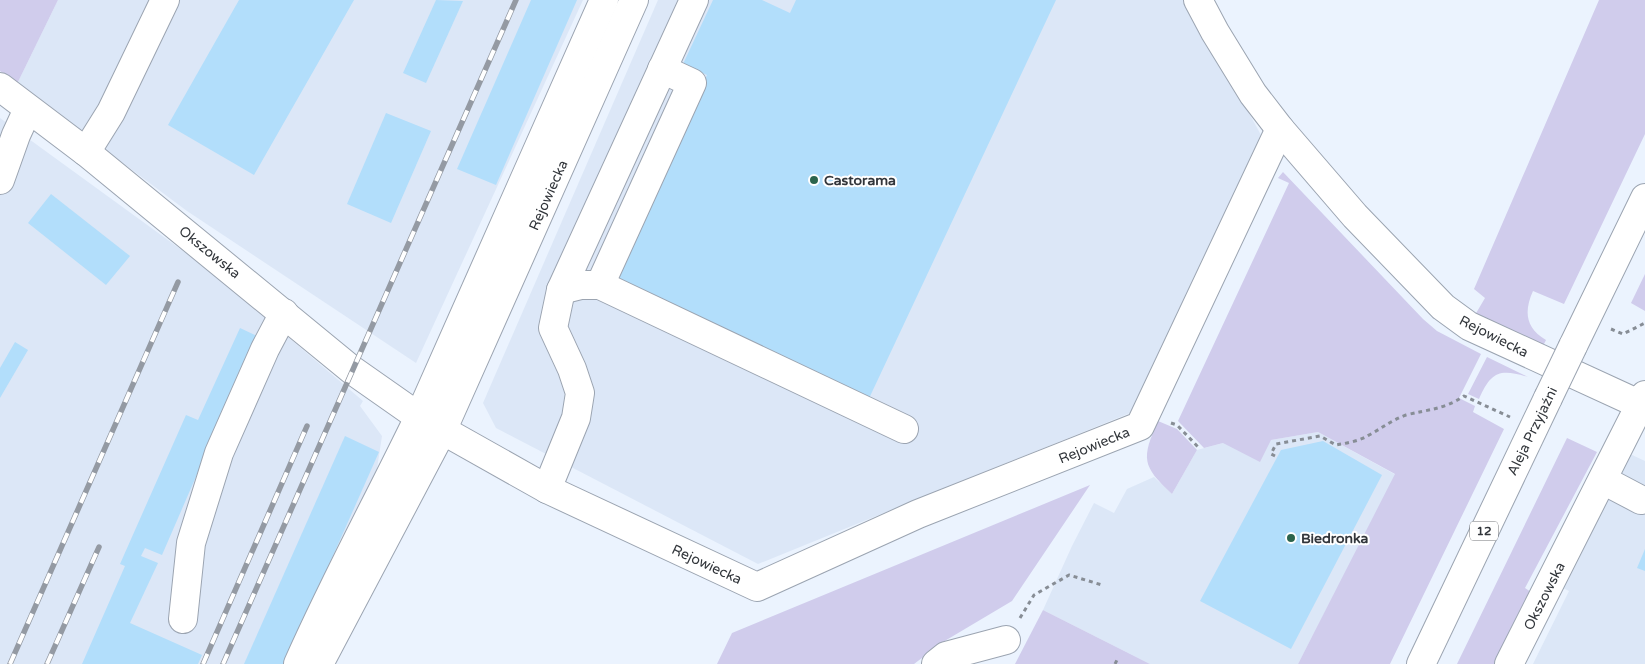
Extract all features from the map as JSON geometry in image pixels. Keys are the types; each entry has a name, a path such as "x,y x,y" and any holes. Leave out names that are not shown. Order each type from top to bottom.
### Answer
{"main road":[{"path":"86,152 111,112 165,0"},
{"name":"Rejowiecka","path":"420,417 604,0"},
{"name":"Rejowiecka","path":"634,0 442,431 546,489 757,587 918,514 1140,426 1280,129"},
{"path":"546,489 576,418 580,394 572,369 553,328 561,290 694,0"},
{"name":"Rejowiecka","path":"1198,0 1248,86 1280,129 1355,216 1418,283 1455,317 1532,356 1643,400 1579,528"},
{"path":"600,286 692,83 662,69"},
{"name":"Okszowska","path":"0,87 86,152 352,370 442,431"},
{"path":"0,180 16,135 28,109"},
{"name":"Aleja Przyjaźni","path":"1420,664 1645,198"},
{"path":"561,290 581,285 600,286 904,429"},
{"path":"182,619 191,543 219,453 265,349 284,313"},
{"path":"298,664 356,539 390,478 420,417"},
{"path":"318,664 442,431"},
{"path":"1602,480 1644,498"},
{"name":"Okszowska","path":"1509,664 1579,528"},
{"path":"936,664 946,656 1006,640"},
{"path":"994,664 1006,640"}],"path":[{"path":"1611,329 1623,334 1645,323"},
{"path":"1275,456 1271,454 1276,444 1320,436 1336,445 1348,443 1368,436 1386,423 1407,415 1432,411 1451,404 1464,396 1516,420"},
{"path":"1168,422 1177,426 1200,449"},
{"path":"1006,640 1034,595 1069,576 1102,585"},
{"path":"1115,664 1118,658"}],"shaded area":[{"path":"0,0 58,0 17,84 0,71"},
{"path":"58,0 583,0 416,363 187,211 17,84"},
{"path":"658,0 1187,0 1261,135 1130,413 758,564 496,428 483,403"},
{"path":"1599,0 1645,0 1645,134 1564,304 1533,291 1528,305 1528,318 1534,330 1546,340 1542,348 1475,315 1485,298 1474,289"},
{"path":"0,118 212,272 363,401 360,406 382,436 374,488 290,664 0,664"},
{"path":"1283,172 1423,319 1437,331 1481,354 1459,398 1475,406 1473,412 1504,429 1390,664 1298,664 1395,474 1318,432 1271,440 1260,462 1223,443 1204,448 1178,421 1289,183 1278,178"},
{"path":"1645,274 1645,311 1631,303"},
{"path":"1487,357 1528,377 1510,373 1497,374 1488,383 1479,399 1468,394"},
{"path":"1158,421 1177,429 1197,450 1172,494 1155,476 1147,461 1149,444"},
{"path":"1318,432 1396,475 1298,664 1150,664 1043,610 1094,503 1114,513 1127,489 1154,477 1172,494 1197,450 1223,443 1271,440"},
{"path":"1567,438 1597,452 1525,588 1531,592 1494,664 1457,664"},
{"path":"1630,454 1645,461 1645,664 1533,664 1569,591 1561,587"},
{"path":"1090,485 1012,601 943,642 914,664 717,664 732,633"},
{"path":"1043,610 1150,664 1015,664"}],"building":[{"path":"239,0 354,0 254,175 168,125"},
{"path":"436,0 463,1 426,83 403,73"},
{"path":"531,0 577,0 496,185 457,169"},
{"name":"Castorama","path":"713,0 762,0 790,13 796,0 1056,0 865,407 608,286 707,75 683,64"},
{"path":"386,113 431,131 391,223 347,204"},
{"path":"51,194 130,256 106,285 28,223"},
{"path":"240,328 257,336 162,555 145,548 141,556 158,563 130,623 202,655 198,664 82,664 125,566 120,564 186,415 198,420"},
{"path":"15,342 28,350 0,398 0,368"},
{"path":"345,436 379,452 285,664 244,664"},
{"name":"Biedronka","path":"1323,441 1382,475 1291,649 1200,601 1281,450"},
{"path":"1645,549 1645,571 1637,568"}],"railway":[{"path":"223,664 516,0"},
{"path":"10,664 178,282"},
{"path":"203,664 307,426"},
{"path":"47,664 99,547"}],"place":[{"name":"Castorama","path":"814,180"},
{"name":"Biedronka","path":"1291,538"}]}
